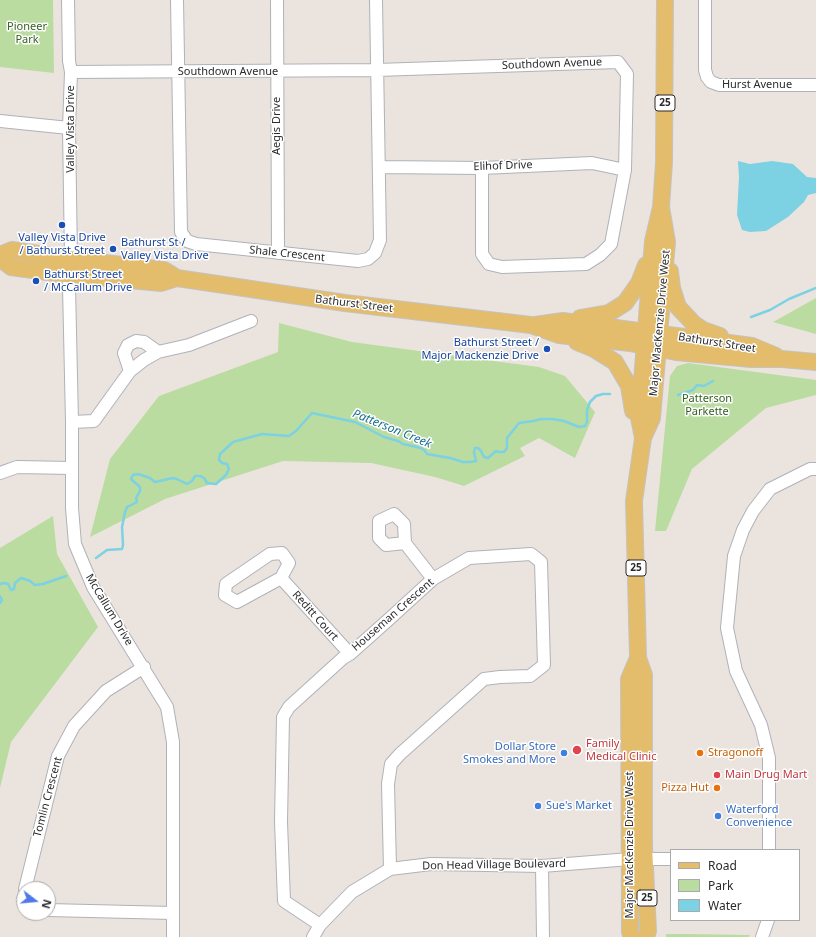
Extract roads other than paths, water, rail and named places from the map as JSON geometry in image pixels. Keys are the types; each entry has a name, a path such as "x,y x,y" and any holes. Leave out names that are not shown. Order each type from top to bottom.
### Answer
{"main road":[{"name":"Major MacKenzie Drive West","path":"632,937 630,932 638,859 644,675 638,658 634,501 643,438 639,418 652,340 660,245 665,117 665,0"},
{"path":"561,328 609,313 625,303 639,283 660,245"},
{"path":"660,245 678,307 684,314 694,324 703,330 752,346"},
{"name":"Bathurst Street","path":"0,255 12,250 70,267"},
{"name":"Bathurst Street","path":"0,258 10,267 164,270 177,278 345,303 652,340 752,346 782,359"},
{"path":"561,328 615,362 630,386 638,479"},
{"name":"Bathurst Street","path":"652,340 676,352 751,359 782,359 816,362"},
{"name":"Major MacKenzie Drive West","path":"638,859 648,931 646,937"}],"street":[{"name":"Valley Vista Drive","path":"68,0 69,60 71,72 69,128 70,267"},
{"name":"Shale Crescent","path":"177,0 181,232 187,241 196,244 358,261 368,259 375,253 380,240 380,167 376,0"},
{"name":"Aegis Drive","path":"277,0 278,253"},
{"name":"Hurst Avenue","path":"705,0 705,70 707,77 711,82 719,85 816,85"},
{"name":"Southdown Avenue","path":"71,72 277,72 618,62 627,74 625,170 611,244 600,255 586,264 502,267 489,264 482,254 482,168"},
{"path":"0,121 69,128"},
{"name":"Elihof Drive","path":"380,167 482,168 592,163 625,170"},
{"name":"McCallum Drive","path":"70,267 72,508 75,544 93,587 168,707 174,742 173,937"},
{"path":"72,422 94,421 130,371 144,360 158,352 189,345 251,321"},
{"path":"130,371 124,353 128,345 136,341 144,342 158,352"},
{"path":"0,473 17,467 72,468"},
{"path":"769,849 769,758 761,725 736,671 727,628 734,556 743,530 753,511 770,489 810,469 816,469"},
{"path":"405,543 433,579"},
{"path":"282,553 289,563 281,578 237,602 225,595 226,584 270,554 282,553"},
{"name":"Houseman Crescent","path":"320,924 284,901 281,822 283,717 289,707 433,579 469,558 532,554 541,562 544,665 530,676 484,679 400,754 391,764 388,784 390,869"},
{"name":"Reditt Court","path":"281,578 350,654"},
{"name":"Tomlin Crescent","path":"26,881 58,756 74,726 106,691 144,667"},
{"name":"Don Head Village Boulevard","path":"313,937 320,924 352,892 390,869 431,864 542,866 638,859 670,859"},
{"path":"542,866 543,937"},
{"path":"56,910 173,913"},
{"path":"762,937 768,921"}],"water":[{"path":"738,161 750,164 772,161 793,164 807,177 816,178 816,193 808,195 804,202 788,217 766,231 750,232 742,230 737,215 739,177"}],"waterway":[{"name":"Patterson Creek","path":"751,317 770,310 789,299 816,288"},
{"name":"Patterson Creek","path":"678,395 693,390 697,385 704,386 713,381"},
{"name":"Patterson Creek","path":"96,558 107,550 122,549 122,527 125,512 127,507 137,502 136,498 140,491 140,487 131,479 133,475 138,474 150,478 155,482 173,478 187,484 192,481 195,476 200,476 204,478 207,483 216,484 226,475 229,469 227,464 222,463 219,460 220,454 233,442 262,434 289,436 296,431 312,413 355,422 384,437 403,444 421,448 427,454 463,462 470,462 476,461 474,452 475,448 478,448 484,457 488,458 496,451 504,452 507,448 507,438 519,423 541,419 552,419 564,421 579,427 585,426 587,422 587,410 590,402 596,396 610,394"},
{"name":"Patterson Creek","path":"0,584 8,584 11,590 14,589 15,583 21,578 30,581 35,585 43,584 66,576"},
{"name":"Patterson Creek","path":"0,596 2,600 0,603"}],"place":[{"name":"Valley Vista Drive / Bathurst Street","path":"62,225"},
{"name":"Bathurst St / Valley Vista Drive","path":"113,249"},
{"name":"Bathurst Street / McCallum Drive","path":"36,281"},
{"name":"Bathurst Street / Major Mackenzie Drive","path":"547,349"},
{"name":"Family Medical Clinic","path":"577,750"},
{"name":"Dollar Store Smokes and More","path":"564,753"},
{"name":"Stragonoff","path":"700,753"},
{"name":"Main Drug Mart","path":"717,775"},
{"name":"Pizza Hut","path":"717,788"},
{"name":"Sue's Market","path":"538,806"},
{"name":"Waterford Convenience","path":"718,816"}],"park label":[{"name":"Pioneer Park","path":"27,33"},
{"name":"Patterson Parkette","path":"707,405"}]}
